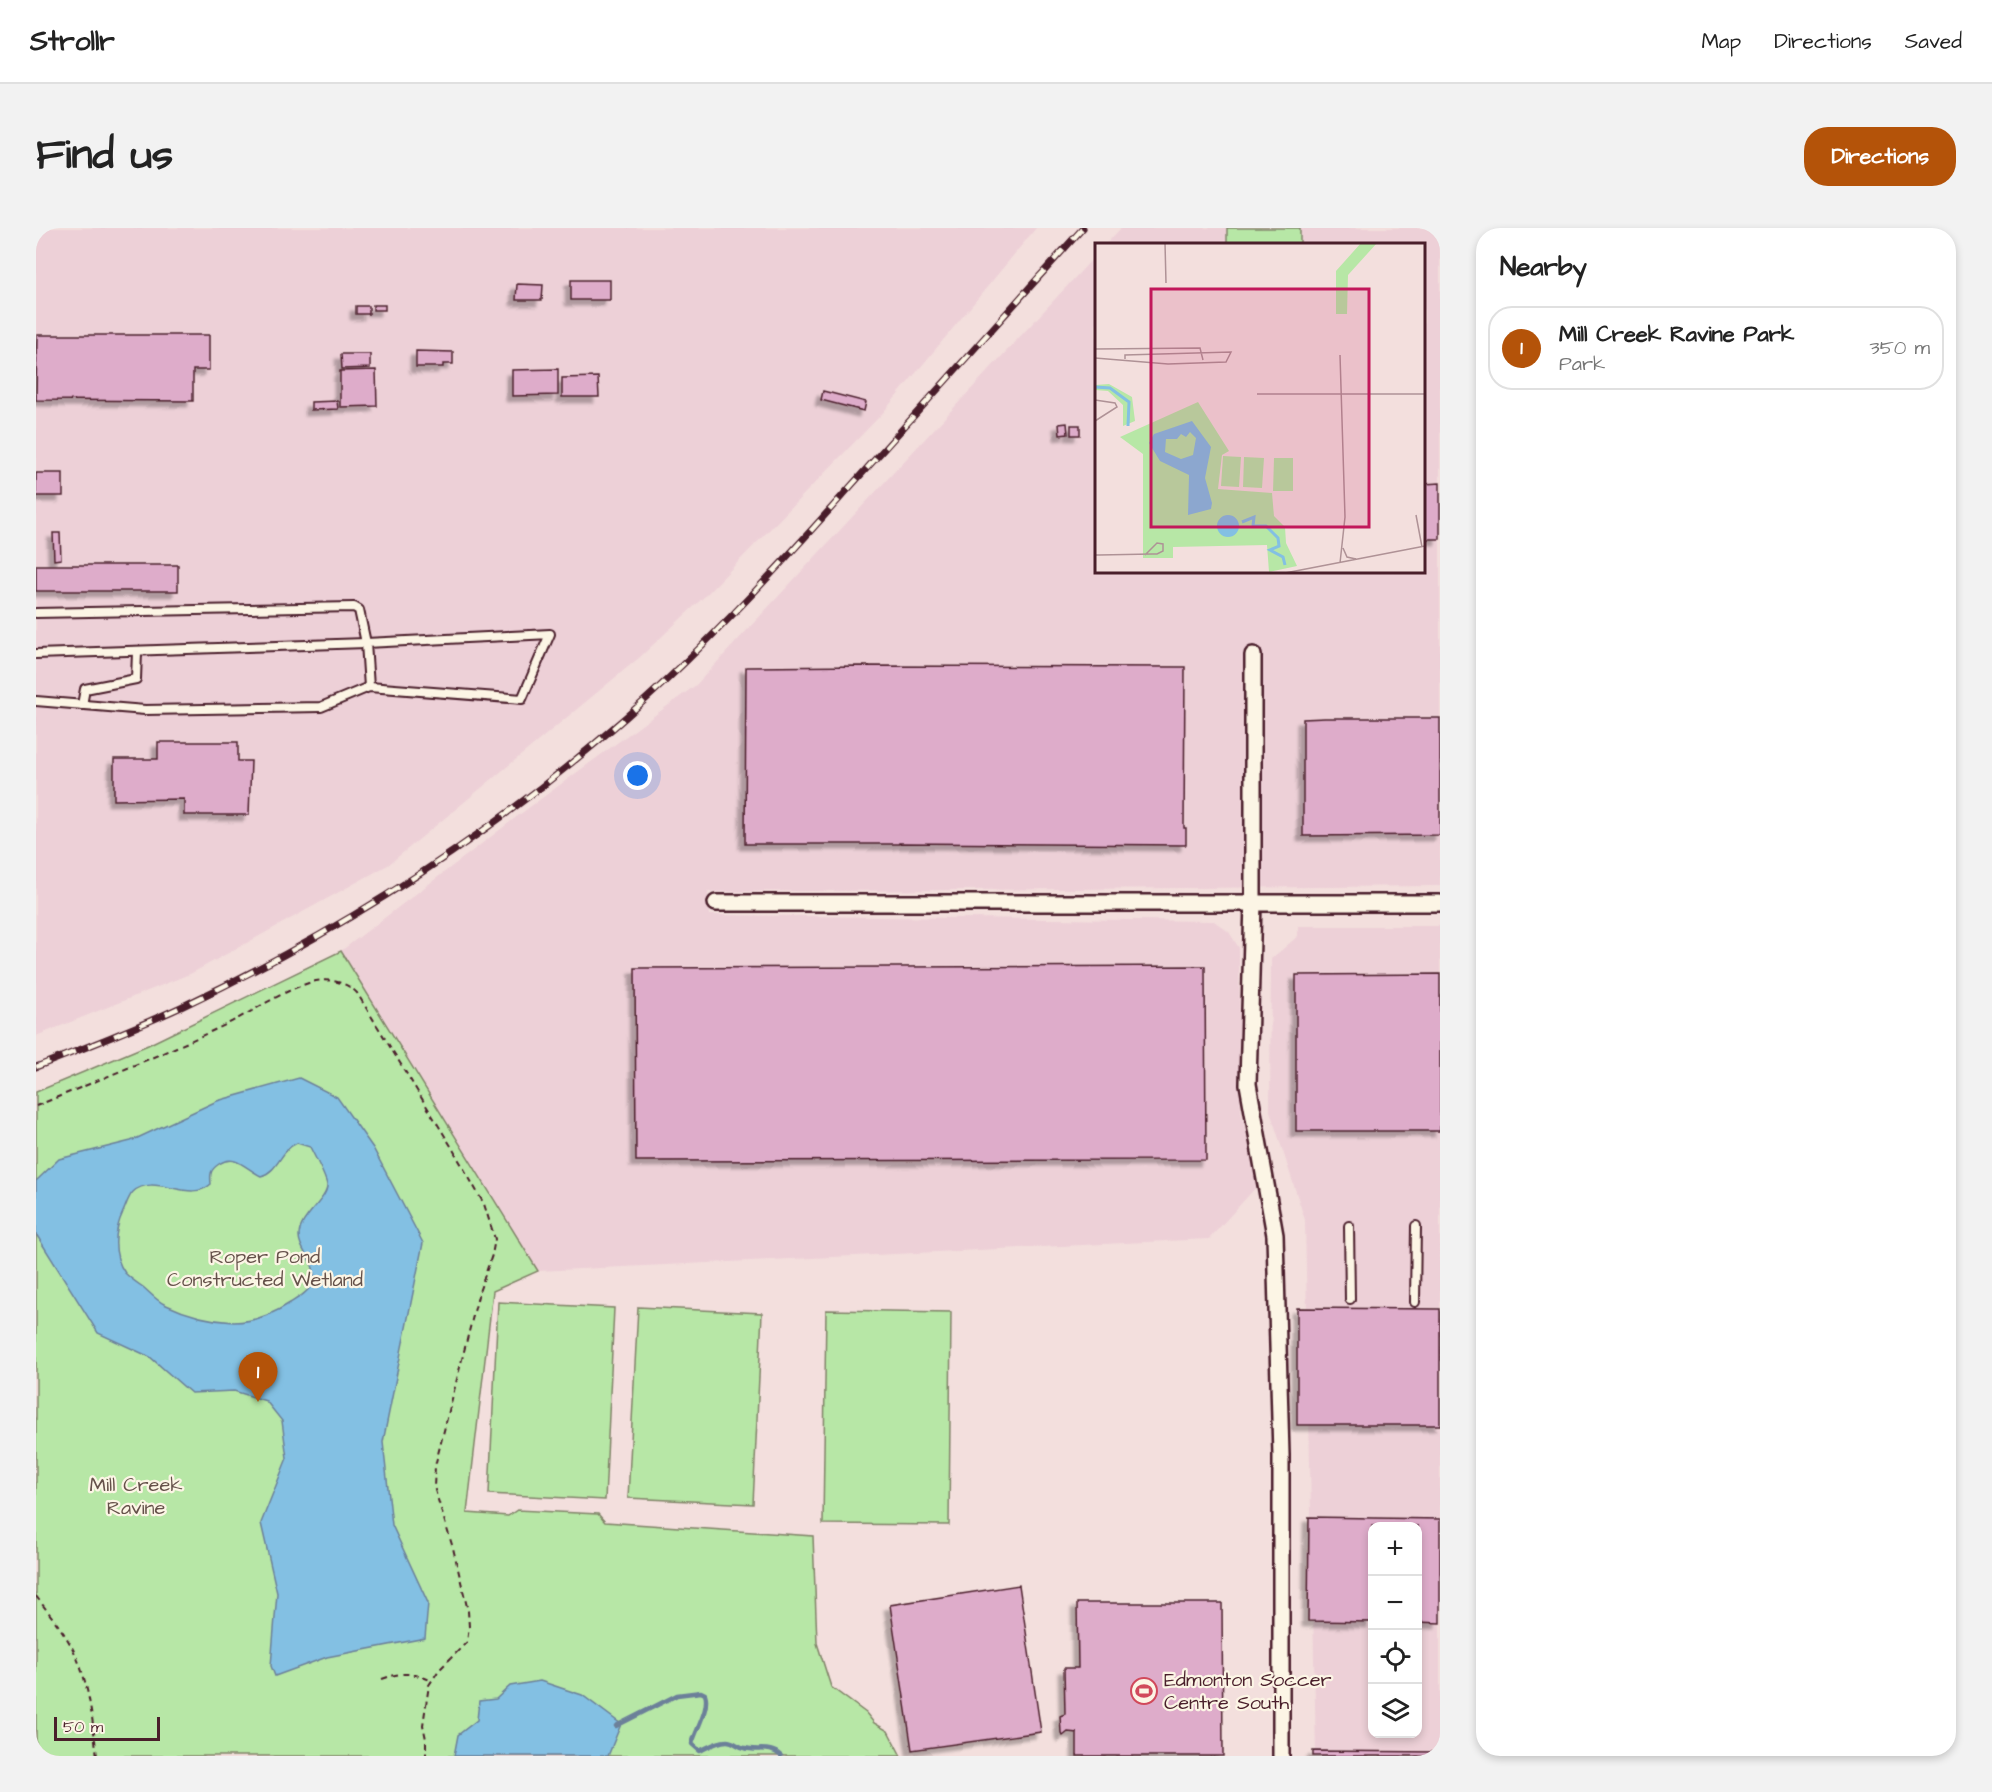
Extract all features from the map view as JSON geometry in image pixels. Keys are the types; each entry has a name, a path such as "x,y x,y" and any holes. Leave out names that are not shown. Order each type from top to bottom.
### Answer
{"street":[{"path":"1253,655 1253,902 1248,1084 1275,1234 1281,1455 1281,1756"},
{"path":"716,903 1440,903"}],"lane":[{"path":"36,613 354,607 359,610 366,643 369,687"},
{"path":"36,654 137,652 550,634 522,699 369,687 321,707 145,710 36,701"},
{"path":"82,705 85,689 136,679 137,652"},
{"path":"1349,1226 1350,1299"},
{"path":"1415,1302 1416,1226"}],"path":[{"path":"36,1106 160,1055 228,1024 298,988 318,981 336,982 350,985 357,993 451,1146 484,1204 495,1239 479,1292 435,1466 434,1487 453,1548 468,1611 469,1627 467,1642 439,1670 429,1685 423,1725 426,1756"},
{"path":"36,1596 69,1642 79,1663 90,1703 97,1756"},
{"path":"382,1679 397,1673 413,1674 432,1681"}],"shaded area":[{"path":"36,228 1036,228 881,415 704,597 640,657 388,865 192,973 36,1036"},
{"path":"1121,228 1227,228 1227,243 1107,243"},
{"path":"1300,228 1440,228 1440,886 708,892 709,915 1214,921 1229,932 1239,948 1241,1110 1258,1185 1209,1239 538,1271 341,951 527,809 696,685 1095,256 1095,573 1425,573 1425,243 1300,243"},
{"path":"1298,926 1440,926 1440,1756 1316,1756 1305,1220 1270,1111 1271,959 1298,936"}],"green space":[{"path":"1227,228 1300,228 1300,243 1227,243"},
{"name":"Roper Pond Constructed Wetland","path":"341,951 538,1271 493,1291 467,1513 508,1516 517,1510 598,1514 605,1522 813,1536 817,1643 831,1687 866,1713 874,1723 888,1731 901,1756 36,1756 36,1092 148,1045"},
{"path":"498,1302 614,1308 605,1500 489,1494"},
{"path":"638,1307 762,1313 753,1504 628,1498"},
{"path":"826,1310 951,1312 949,1525 823,1524"}],"water":[{"path":"299,1078 337,1097 373,1148 423,1243 383,1442 392,1525 428,1603 425,1638 327,1657 275,1676 271,1666 277,1593 261,1523 287,1458 282,1421 266,1401 234,1391 191,1393 150,1357 98,1333 36,1234 36,1181 59,1159 131,1141 217,1101","holes":["297,1143 310,1147 327,1185 323,1196 300,1229 300,1242 314,1275 311,1286 300,1297 264,1317 242,1322 216,1320 189,1314 164,1304 125,1273 116,1251 116,1235 120,1219 133,1192 151,1185 193,1191 202,1189 211,1184 212,1170 219,1164 230,1160 240,1163 261,1176 272,1170 291,1146"]},
{"path":"540,1681 582,1695 621,1724 608,1756 454,1756 458,1735 477,1720 479,1701 496,1699 510,1686"}],"building":[{"path":"571,280 610,280 610,300 571,300"},
{"path":"517,284 543,285 542,300 516,300"},
{"path":"373,305 385,305 385,310 373,310"},
{"path":"356,306 369,306 369,314 356,314"},
{"path":"37,335 209,335 209,370 193,370 193,401 36,400"},
{"path":"416,351 453,352 453,364 443,364 443,367 416,367"},
{"path":"341,354 370,354 370,368 342,369"},
{"path":"558,369 558,395 512,396 512,370"},
{"path":"376,370 377,406 340,407 340,371"},
{"path":"598,377 599,397 562,397 562,378"},
{"path":"823,391 866,402 864,411 821,400"},
{"path":"337,401 338,409 311,410 311,402"},
{"path":"1067,423 1068,434 1060,435 1059,424"},
{"path":"1071,425 1080,425 1080,435 1071,435"},
{"path":"36,473 63,473 63,496 36,496"},
{"path":"1440,483 1440,539 1425,539 1425,484"},
{"path":"53,533 60,533 61,559 54,560"},
{"path":"36,565 178,565 178,591 36,591"},
{"path":"746,667 1185,667 1184,828 1186,828 1186,845 745,844"},
{"path":"1440,718 1440,835 1303,836 1303,719"},
{"path":"158,742 238,742 238,761 251,761 249,815 184,815 184,799 114,800 114,759 158,759"},
{"path":"1205,966 1206,1160 636,1161 635,968"},
{"path":"1440,974 1440,1131 1296,1131 1296,975"},
{"path":"1297,1308 1440,1309 1440,1425 1297,1425"},
{"path":"1309,1517 1440,1519 1440,1623 1422,1622 1422,1522 1368,1522 1368,1622 1308,1621"},
{"path":"1019,1585 1041,1732 912,1750 890,1605"},
{"name":"Edmonton Soccer Centre South","path":"1077,1603 1222,1603 1223,1756 1077,1756 1077,1733 1068,1732 1063,1736 1060,1716 1065,1714 1064,1668 1078,1668"},
{"path":"1313,1751 1440,1752 1440,1756 1313,1756"}],"waterway":[{"path":"616,1726 677,1695 701,1692 705,1694 706,1706 692,1744 700,1751 727,1741 750,1749 773,1751 781,1756"}],"railway":[{"path":"36,1067 181,1007 300,946 357,913 469,840 575,760 657,689 746,600 1083,228"}],"place":[{"name":"Mill Creek Ravine Park","path":"258,1402"},
{"name":"Edmonton Soccer Centre South","path":"1144,1691"}],"park label":[{"name":"Mill Creek Ravine","path":"136,1496"}]}
